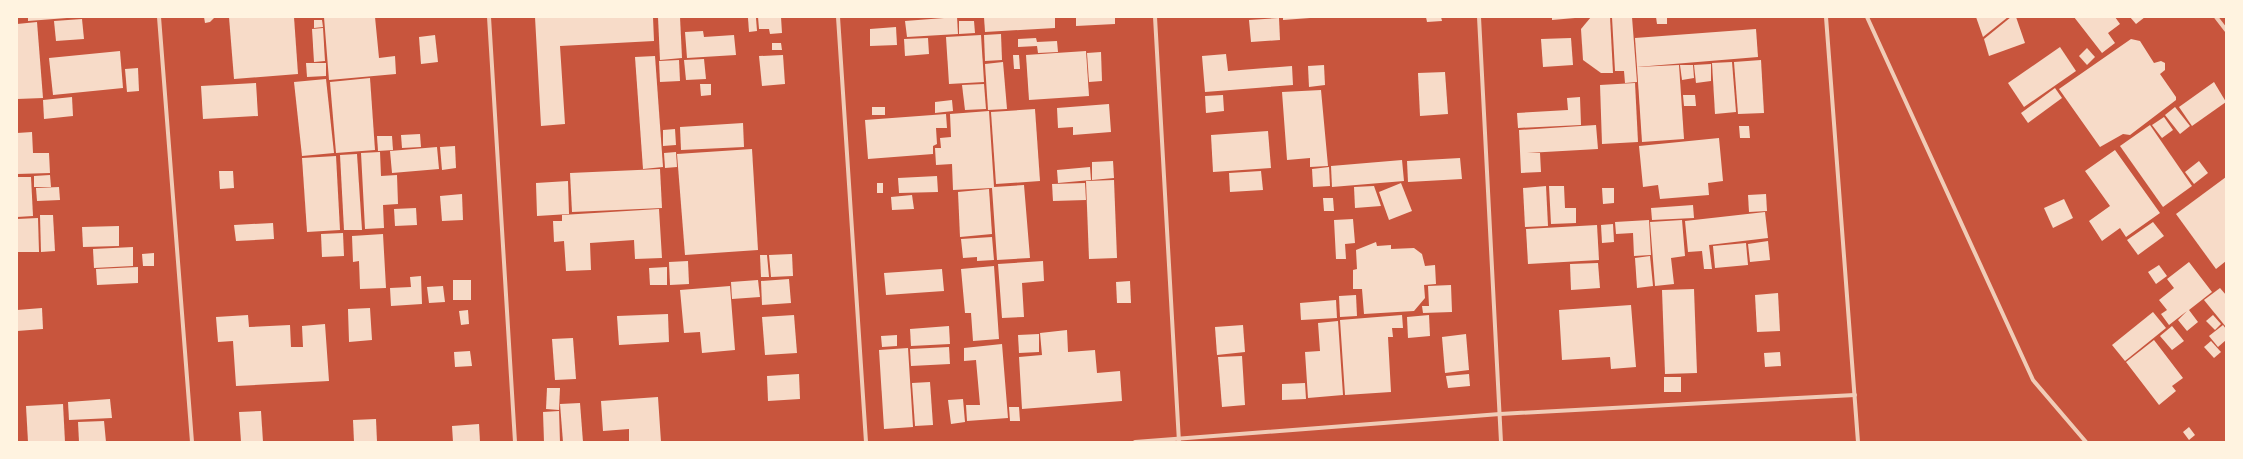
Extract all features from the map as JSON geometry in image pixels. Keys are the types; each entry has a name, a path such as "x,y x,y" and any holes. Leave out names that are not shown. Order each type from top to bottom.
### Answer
{"street":[{"path":"159,17 192,442"},
{"path":"489,17 515,442"},
{"path":"838,17 866,442"},
{"path":"1155,17 1179,440"},
{"path":"1479,17 1502,442"},
{"path":"1826,17 1858,442"},
{"path":"1867,17 2033,380 2086,442"},
{"path":"2216,17 2226,30"},
{"path":"1135,442 1179,440 1500,414 1855,395"}],"building":[{"path":"28,17 67,17 67,18 28,21"},
{"path":"204,17 215,17 210,22 205,23"},
{"path":"229,17 294,17 298,74 234,79"},
{"path":"324,17 375,17 379,58 395,56 396,74 329,80"},
{"path":"535,17 653,17 654,41 560,46 565,124 541,126"},
{"path":"658,17 680,17 682,58 660,60"},
{"path":"758,17 781,17 782,33 770,34 769,29 759,29"},
{"path":"957,17 958,34 907,37 905,21"},
{"path":"984,17 1055,17 1055,28 985,32"},
{"path":"1076,17 1115,17 1115,24 1076,26"},
{"path":"1283,17 1310,17 1310,18 1283,20"},
{"path":"1426,17 1441,17 1442,21 1427,22"},
{"path":"1552,17 1575,17 1575,18 1552,20"},
{"path":"1591,17 1610,17 1613,73 1601,73 1583,60 1581,29"},
{"path":"1612,17 1632,17 1637,82 1625,83 1624,71 1615,71"},
{"path":"1656,17 1667,17 1667,24 1657,24"},
{"path":"1976,17 2008,17 1983,37"},
{"path":"2011,17 2016,17 2025,43 1989,56 1984,39"},
{"path":"2074,17 2115,17 2120,24 2108,33 2115,43 2102,53"},
{"path":"2130,17 2145,17 2136,24"},
{"path":"748,18 756,18 757,31 749,32"},
{"path":"1279,18 1280,40 1251,42 1249,20"},
{"path":"82,19 84,39 56,41 54,21"},
{"path":"314,20 322,20 323,27 314,28"},
{"path":"959,21 974,21 975,33 959,34"},
{"path":"37,22 43,98 17,99 17,24"},
{"path":"896,27 897,45 870,46 870,29"},
{"path":"323,28 325,61 314,62 312,29"},
{"path":"1756,29 1758,57 1637,67 1635,38"},
{"path":"703,31 704,37 734,35 736,55 687,58 685,32"},
{"path":"1001,34 1002,60 985,61 984,35"},
{"path":"435,35 438,62 421,64 419,37"},
{"path":"981,35 984,82 949,84 946,37"},
{"path":"928,38 929,54 905,56 904,39"},
{"path":"1036,38 1037,42 1057,41 1058,52 1038,53 1037,46 1018,47 1018,39"},
{"path":"1571,38 1573,65 1543,67 1541,39"},
{"path":"2131,39 2140,41 2154,63 2161,61 2165,63 2165,70 2160,74 2176,97 2176,100 2130,135 2123,134 2100,147 2059,89"},
{"path":"772,43 781,43 782,50 772,50"},
{"path":"2060,47 2076,71 2024,107 2008,83"},
{"path":"2087,48 2095,57 2087,65 2079,56"},
{"path":"120,51 123,88 53,95 49,58"},
{"path":"1086,51 1089,96 1029,100 1026,55"},
{"path":"1101,52 1102,81 1089,82 1087,53"},
{"path":"1226,54 1228,71 1292,66 1293,85 1205,92 1202,56"},
{"path":"783,55 785,84 762,86 759,56"},
{"path":"1013,55 1019,55 1020,69 1014,69"},
{"path":"655,56 663,167 643,169 635,57"},
{"path":"704,59 706,79 686,80 684,60"},
{"path":"679,60 680,81 660,82 659,61"},
{"path":"1761,60 1764,113 1738,114 1734,62"},
{"path":"1003,62 1007,109 988,110 985,64"},
{"path":"1732,62 1736,112 1715,114 1712,63"},
{"path":"306,63 326,63 326,76 307,77"},
{"path":"1711,64 1711,81 1696,83 1694,65"},
{"path":"1324,65 1325,85 1309,87 1308,66"},
{"path":"1679,65 1684,139 1642,142 1637,67"},
{"path":"1680,65 1693,65 1694,78 1682,80"},
{"path":"138,68 139,91 127,92 125,69"},
{"path":"1445,72 1448,114 1420,116 1418,73"},
{"path":"370,78 375,150 336,153 330,82"},
{"path":"326,79 334,153 302,156 294,82"},
{"path":"2214,82 2226,102 2192,126 2179,107"},
{"path":"256,83 258,116 203,119 201,86"},
{"path":"1635,83 1638,142 1602,144 1600,85"},
{"path":"700,84 711,84 711,95 701,96"},
{"path":"984,84 986,109 965,110 962,85"},
{"path":"2055,88 2062,98 2028,123 2021,113"},
{"path":"1321,90 1328,166 1310,167 1310,158 1287,160 1282,92"},
{"path":"1223,95 1224,111 1206,113 1205,96"},
{"path":"1683,95 1695,95 1696,106 1684,106"},
{"path":"72,97 73,116 44,119 43,100"},
{"path":"1580,97 1581,125 1518,128 1517,113 1568,110 1567,98"},
{"path":"952,100 953,111 935,113 935,102"},
{"path":"1109,104 1111,132 1073,135 1073,127 1058,128 1057,108"},
{"path":"872,107 885,107 885,115 872,115"},
{"path":"2175,107 2190,126 2180,134 2165,115"},
{"path":"1035,109 1040,181 996,184 991,112"},
{"path":"989,111 994,187 1024,185 1030,258 997,260 992,188 953,190 952,164 936,165 935,148 941,148 940,138 951,137 950,114"},
{"path":"946,114 947,128 936,128 937,144 933,146 933,154 868,159 865,120"},
{"path":"2164,117 2173,130 2162,138 2152,125"},
{"path":"743,123 744,147 681,150 680,127"},
{"path":"1596,125 1598,149 1527,153 1540,153 1541,172 1521,173 1519,130"},
{"path":"2150,125 2192,186 2163,207 2120,146"},
{"path":"1739,126 1749,126 1750,138 1740,138"},
{"path":"675,129 676,145 663,146 663,130"},
{"path":"1268,131 1271,168 1213,172 1211,135"},
{"path":"32,132 33,153 49,153 50,173 17,174 17,133"},
{"path":"420,134 421,147 402,148 401,135"},
{"path":"377,136 392,136 393,150 378,151"},
{"path":"1719,138 1723,181 1708,183 1709,195 1660,199 1658,185 1643,187 1639,146"},
{"path":"455,146 456,168 442,170 440,147"},
{"path":"437,147 439,169 392,173 390,151"},
{"path":"752,149 758,250 685,255 677,154"},
{"path":"2115,150 2160,213 2126,237 2120,228 2102,241 2089,221 2110,206 2085,171"},
{"path":"380,152 381,176 397,175 398,204 383,205 384,228 365,229 361,153"},
{"path":"676,152 677,167 665,168 664,153"},
{"path":"357,154 362,230 344,230 340,155"},
{"path":"336,156 340,230 307,232 302,158"},
{"path":"1460,158 1462,179 1408,182 1407,161"},
{"path":"1402,160 1404,181 1332,187 1331,166"},
{"path":"1113,161 1114,178 1092,180 1092,162"},
{"path":"2199,161 2208,173 2194,184 2185,172"},
{"path":"1090,167 1091,180 1058,183 1057,170"},
{"path":"1329,167 1330,186 1313,187 1312,169"},
{"path":"660,169 662,208 572,212 570,173"},
{"path":"219,171 233,171 234,188 220,189"},
{"path":"1261,171 1263,190 1230,192 1229,173"},
{"path":"50,175 51,187 34,187 34,176"},
{"path":"937,176 938,192 899,193 898,178"},
{"path":"17,177 31,177 33,216 17,217"},
{"path":"2226,177 2226,261 2216,269 2176,214"},
{"path":"1114,180 1117,258 1089,259 1086,181"},
{"path":"568,181 569,214 537,216 536,183"},
{"path":"877,183 883,183 883,193 877,193"},
{"path":"1085,183 1086,200 1053,201 1052,184"},
{"path":"1401,183 1412,211 1389,220 1379,192"},
{"path":"1374,186 1381,206 1355,208 1354,187"},
{"path":"1546,186 1548,226 1525,227 1523,188"},
{"path":"1549,186 1564,186 1565,208 1576,208 1576,223 1551,224"},
{"path":"59,187 60,200 37,201 36,188"},
{"path":"1602,188 1614,188 1614,203 1603,204"},
{"path":"989,189 992,234 960,237 958,192"},
{"path":"462,194 463,220 442,221 440,196"},
{"path":"1766,194 1767,211 1749,212 1748,195"},
{"path":"912,195 914,209 892,210 891,197"},
{"path":"1323,198 1333,198 1334,211 1324,211"},
{"path":"2064,199 2073,218 2053,228 2044,208"},
{"path":"1693,205 1694,218 1652,220 1651,208"},
{"path":"416,208 417,225 395,226 394,209"},
{"path":"659,209 662,258 635,259 634,240 590,243 591,270 566,271 564,241 554,242 553,221 562,221 562,215"},
{"path":"1765,212 1768,238 1709,245 1712,269 1704,269 1702,251 1688,252 1685,221"},
{"path":"40,215 53,215 55,251 41,252"},
{"path":"38,218 39,252 17,252 17,219"},
{"path":"1353,219 1355,243 1345,244 1346,259 1336,259 1334,220"},
{"path":"1649,220 1651,255 1634,256 1633,233 1616,234 1615,222"},
{"path":"1682,220 1685,256 1671,258 1674,284 1655,286 1650,222"},
{"path":"2153,222 2164,236 2138,255 2127,240"},
{"path":"273,223 274,239 236,241 234,225"},
{"path":"1613,224 1614,242 1602,243 1601,225"},
{"path":"1597,225 1599,260 1528,264 1526,229"},
{"path":"119,226 119,246 83,247 82,227"},
{"path":"343,233 344,256 322,257 321,234"},
{"path":"383,234 386,288 360,289 359,261 353,262 352,236"},
{"path":"992,237 994,260 977,261 977,257 963,258 961,239"},
{"path":"1768,241 1770,260 1750,262 1748,244"},
{"path":"1376,242 1377,246 1391,245 1391,249 1414,248 1422,254 1425,266 1435,265 1436,284 1424,285 1425,298 1414,311 1364,314 1362,289 1353,289 1353,270 1357,269 1356,250"},
{"path":"1746,243 1748,265 1715,268 1713,246"},
{"path":"133,247 133,266 94,268 93,249"},
{"path":"154,253 154,266 143,266 142,254"},
{"path":"792,254 793,276 771,277 769,255"},
{"path":"760,255 767,255 769,277 761,277"},
{"path":"1650,256 1653,286 1637,288 1635,258"},
{"path":"688,261 689,284 670,285 669,262"},
{"path":"1043,261 1044,281 1022,283 1024,317 1002,318 998,264"},
{"path":"2189,262 2212,292 2189,310 2198,322 2187,331 2178,320 2187,311 2169,325 2161,314 2167,310 2159,300 2174,288 2167,279"},
{"path":"1598,263 1600,288 1571,290 1570,264"},
{"path":"2159,265 2167,276 2156,284 2148,272"},
{"path":"994,266 999,339 973,341 971,313 965,313 961,269"},
{"path":"138,267 138,283 97,285 96,269"},
{"path":"667,267 667,285 650,285 649,268"},
{"path":"942,269 944,291 886,295 884,273"},
{"path":"421,276 422,304 391,306 390,288 411,287 410,277"},
{"path":"789,279 791,303 762,305 761,281"},
{"path":"453,280 471,280 471,300 453,300"},
{"path":"758,280 760,297 732,299 731,282"},
{"path":"1130,281 1131,303 1117,303 1116,282"},
{"path":"1451,285 1452,312 1423,313 1422,306 1429,306 1428,286"},
{"path":"443,286 445,302 429,303 427,287"},
{"path":"730,286 735,350 702,353 700,332 684,333 680,290"},
{"path":"2220,288 2226,295 2226,327 2204,300"},
{"path":"1694,289 1697,373 1665,374 1662,290"},
{"path":"1778,293 1780,331 1757,332 1755,295"},
{"path":"1356,295 1357,316 1340,317 1339,296"},
{"path":"1336,300 1337,318 1301,320 1300,303"},
{"path":"1631,305 1636,367 1611,369 1610,357 1562,360 1559,310"},
{"path":"42,308 43,329 17,331 17,310"},
{"path":"370,308 372,340 349,342 348,309"},
{"path":"468,310 469,324 461,325 459,311"},
{"path":"2153,312 2166,328 2125,361 2112,345"},
{"path":"668,314 669,342 619,345 617,316"},
{"path":"248,315 249,327 290,325 291,347 303,347 302,326 325,324 329,381 236,386 233,341 218,342 216,317"},
{"path":"794,315 797,353 765,355 762,317"},
{"path":"1402,315 1403,328 1392,328 1393,337 1388,337 1391,392 1345,395 1340,320"},
{"path":"1429,315 1430,336 1408,338 1407,317"},
{"path":"2213,315 2221,324 2215,330 2206,321"},
{"path":"1338,321 1343,395 1308,398 1305,352 1320,351 1318,323"},
{"path":"1243,325 1245,352 1217,355 1215,327"},
{"path":"2223,325 2226,329 2226,340 2218,347 2209,336"},
{"path":"949,326 950,344 911,346 910,329"},
{"path":"2172,326 2184,341 2172,350 2160,336"},
{"path":"1067,330 1068,352 1095,350 1097,373 1120,371 1122,401 1022,409 1019,357 1042,355 1040,333"},
{"path":"1039,334 1039,352 1019,353 1018,335"},
{"path":"1466,334 1469,370 1445,373 1442,337"},
{"path":"897,335 897,346 882,347 881,336"},
{"path":"573,338 576,379 555,380 552,339"},
{"path":"2154,340 2183,378 2172,386 2176,391 2159,405 2126,362"},
{"path":"2211,341 2221,352 2214,358 2204,347"},
{"path":"1002,344 1008,418 967,421 966,405 980,405 976,360 964,361 964,348"},
{"path":"949,347 950,364 911,366 910,349"},
{"path":"908,348 913,427 884,429 879,350"},
{"path":"470,351 472,366 455,367 454,352"},
{"path":"1780,352 1781,366 1765,367 1764,353"},
{"path":"1242,356 1245,405 1222,407 1218,357"},
{"path":"799,374 800,399 768,401 767,376"},
{"path":"1469,374 1470,386 1448,388 1446,376"},
{"path":"1664,377 1681,377 1681,392 1664,392"},
{"path":"930,382 933,425 915,426 912,383"},
{"path":"1305,383 1306,399 1282,400 1282,384"},
{"path":"547,388 560,388 559,410 546,409"},
{"path":"658,397 661,442 629,442 629,429 603,431 601,401"},
{"path":"110,399 112,418 69,420 68,402"},
{"path":"963,399 965,422 951,424 948,400"},
{"path":"580,403 583,442 563,442 560,404"},
{"path":"63,404 65,442 28,442 26,406"},
{"path":"1009,407 1019,407 1020,421 1010,421"},
{"path":"261,411 263,442 241,442 239,412"},
{"path":"559,411 560,442 544,442 543,412"},
{"path":"376,419 377,442 354,442 353,420"},
{"path":"104,421 106,442 79,442 78,422"},
{"path":"479,424 480,442 453,442 452,426"},
{"path":"2189,427 2195,435 2189,440 2183,432"}]}
